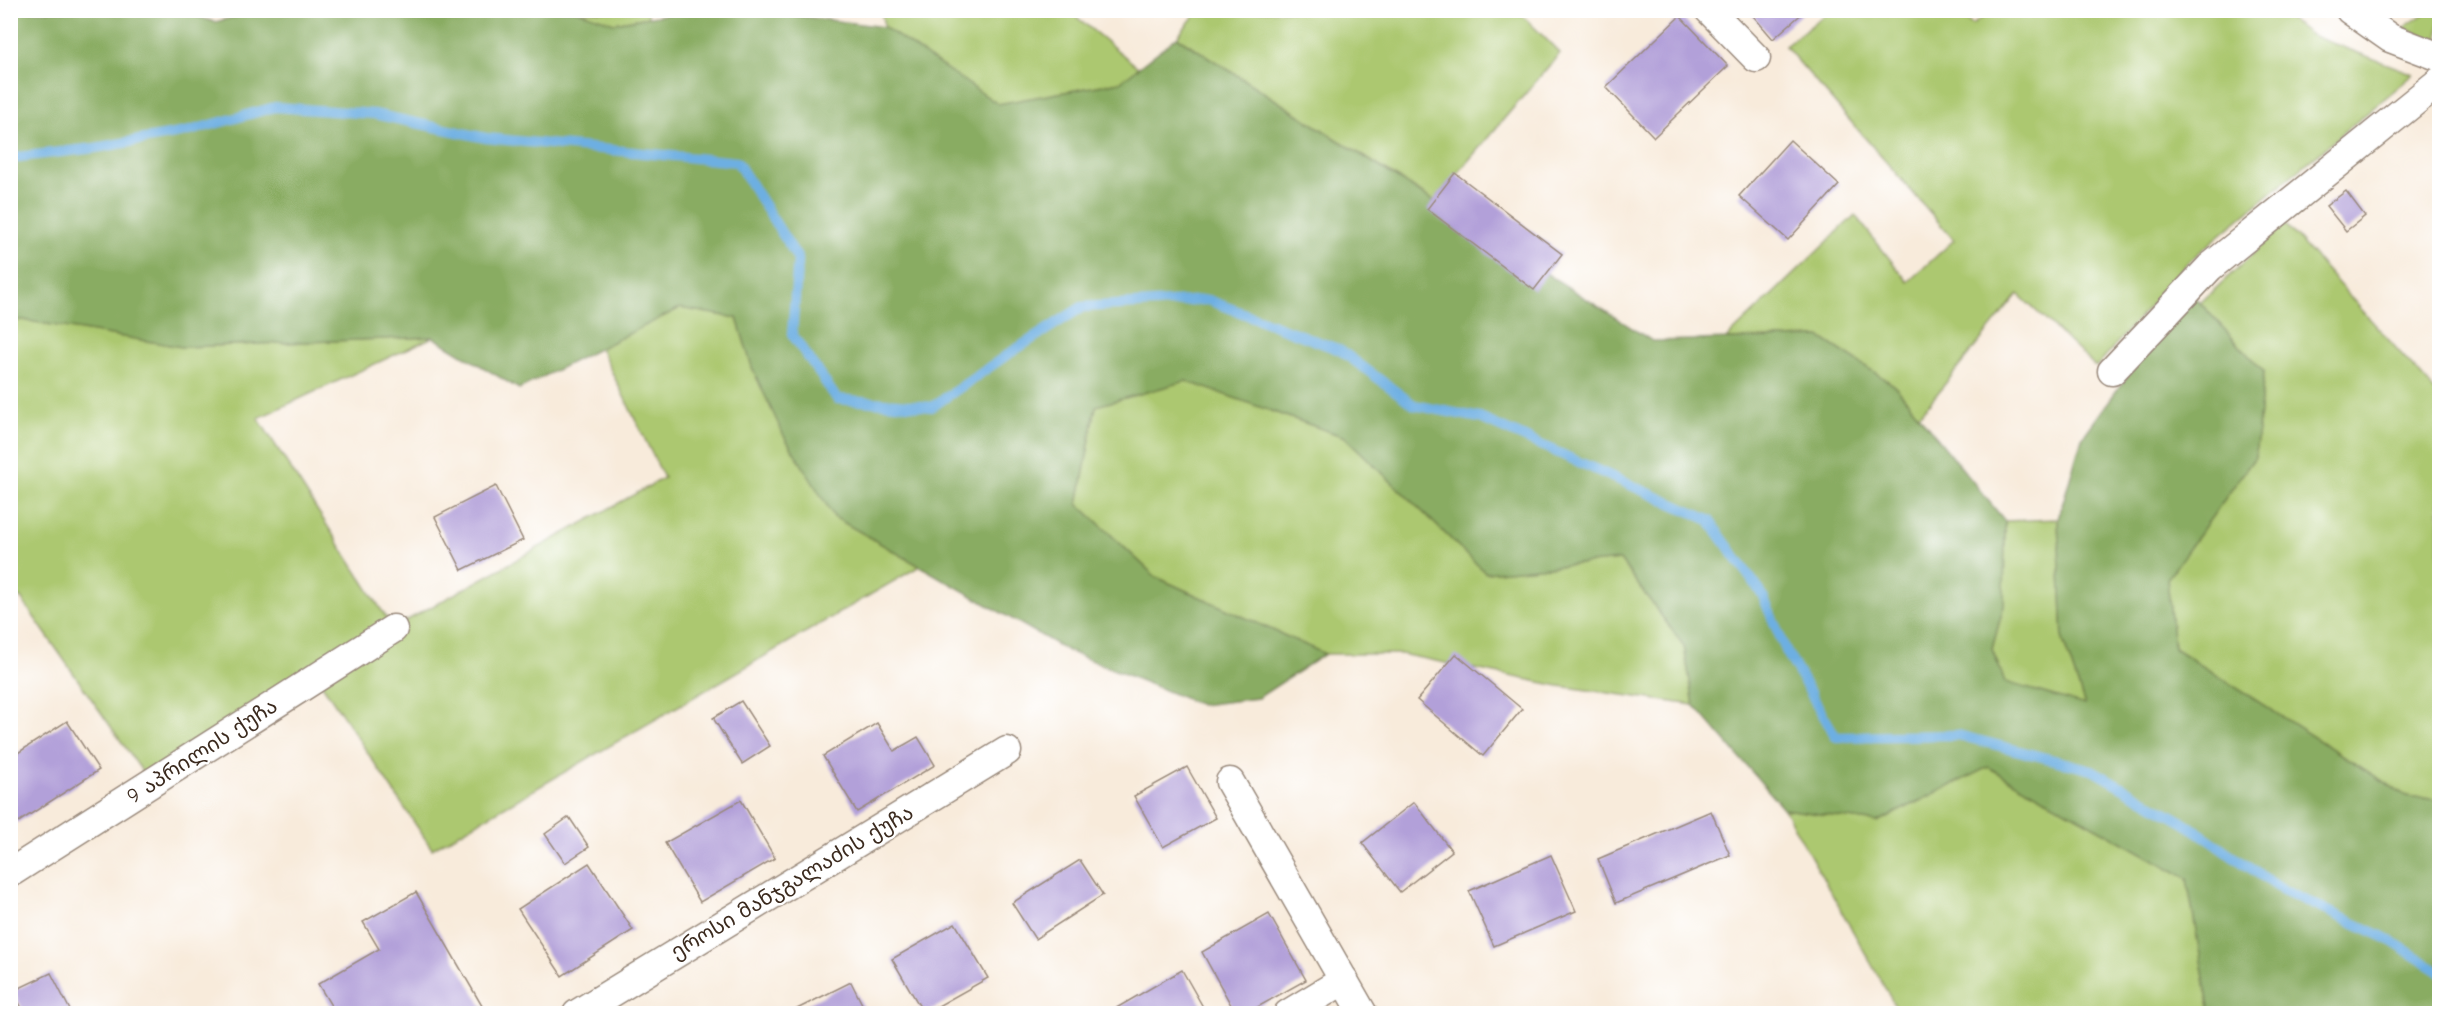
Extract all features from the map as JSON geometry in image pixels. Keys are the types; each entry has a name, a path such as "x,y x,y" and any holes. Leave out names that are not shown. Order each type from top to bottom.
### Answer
{"street":[{"path":"1709,10 1756,58"},
{"path":"2350,10 2390,38 2439,57"},
{"path":"2112,371 2210,267 2439,81"},
{"name":"9 აპრილის ქუჩა","path":"10,873 393,629"},
{"name":"ეროსი მანჯგალაძის ქუჩა","path":"577,1014 1007,751"},
{"path":"1230,782 1363,1014"},
{"path":"1288,1014 1344,980"}],"green space":[{"path":"260,10 575,10 614,23 686,11 760,11 884,27 998,104 1120,82 1177,37 1652,341 1820,337 1894,385 2005,521 2004,605 1992,649 2005,682 2085,705 2063,640 2058,519 2082,438 2189,291 2264,372 2255,457 2167,579 2174,648 2406,796 2439,800 2439,1013 2301,1014 2298,1011 2298,1014 2210,1013 2187,878 1988,767 1877,822 1784,809 1694,705 1684,646 1620,560 1486,573 1345,437 1186,381 1096,406 1078,504 1156,577 1325,654 1258,698 1201,705 1068,651 834,517 784,436 753,370 737,318 680,308 519,389 433,337 182,347 23,320 11,321 11,11 179,11 215,22"},
{"path":"1517,10 1560,53 1434,201 1177,37 1198,11"},
{"path":"575,11 648,11 648,17 614,23"},
{"path":"881,11 1069,11 1139,68 1120,82 998,104 884,27"},
{"path":"1830,11 1958,11 1972,25 1991,11 2279,11 2311,35 2414,74 2189,261 2096,367 2018,294 1919,416 1894,385 1820,337 1726,339 1855,215 1908,282 1954,240 1785,46"},
{"path":"2428,11 2439,11 2439,42 2403,28"},
{"path":"2285,224 2439,396 2439,800 2406,796 2174,648 2167,579 2255,457 2264,372 2200,303"},
{"path":"680,308 737,318 753,370 834,517 920,566 432,849 317,677 151,784 20,597 11,602 10,321 23,320 182,347 433,337 258,418 393,628 664,478 600,348"},
{"path":"1186,381 1345,437 1486,573 1620,560 1684,646 1694,705 1559,686 1401,654 1325,654 1156,577 1078,504 1096,406"},
{"path":"2058,519 2063,640 2085,705 2005,682 1992,649 2004,605 2005,521"},
{"path":"1988,767 2187,878 2210,1013 1899,1013 1784,809 1877,822"}],"building":[{"path":"1748,10 1806,10 1773,39"},
{"path":"1680,16 1728,66 1654,137 1606,87"},
{"path":"1790,140 1839,185 1788,240 1739,196"},
{"path":"1455,173 1562,254 1534,290 1427,209"},
{"path":"2346,191 2365,216 2346,231 2326,206"},
{"path":"496,486 523,540 462,570 435,517"},
{"path":"1456,654 1522,709 1483,756 1417,700"},
{"path":"741,701 770,746 742,764 713,718"},
{"path":"67,721 99,770 17,823 10,813 10,758"},
{"path":"877,723 894,751 918,737 935,765 857,812 823,756"},
{"path":"1187,767 1216,818 1163,847 1134,796"},
{"path":"741,800 775,858 700,902 665,843"},
{"path":"1414,802 1452,851 1400,892 1362,843"},
{"path":"1711,811 1730,855 1616,903 1598,859"},
{"path":"569,817 589,847 565,863 545,834"},
{"path":"1551,855 1576,911 1494,946 1469,891"},
{"path":"1080,860 1103,895 1035,939 1012,903"},
{"path":"589,863 633,930 562,976 518,909"},
{"path":"416,892 485,1011 480,1014 336,1014 318,984 379,949 363,922"},
{"path":"1269,914 1306,980 1245,1014 1236,1014 1202,952"},
{"path":"955,923 988,978 924,1014 892,959"},
{"path":"1182,970 1207,1014 1106,1014"},
{"path":"51,973 72,1014 25,1014 13,991"},
{"path":"851,982 867,1014 794,1014 793,1011"}],"waterway":[{"path":"10,158 95,148 186,132 275,107 374,114 486,138 737,162 798,259 792,334 837,399 932,407 1082,307 1208,300 1340,350 1414,405 1480,418 1709,520 1762,594 1787,653 1836,737 1958,735 2092,770 2185,823 2281,889 2388,939 2440,972"}]}
